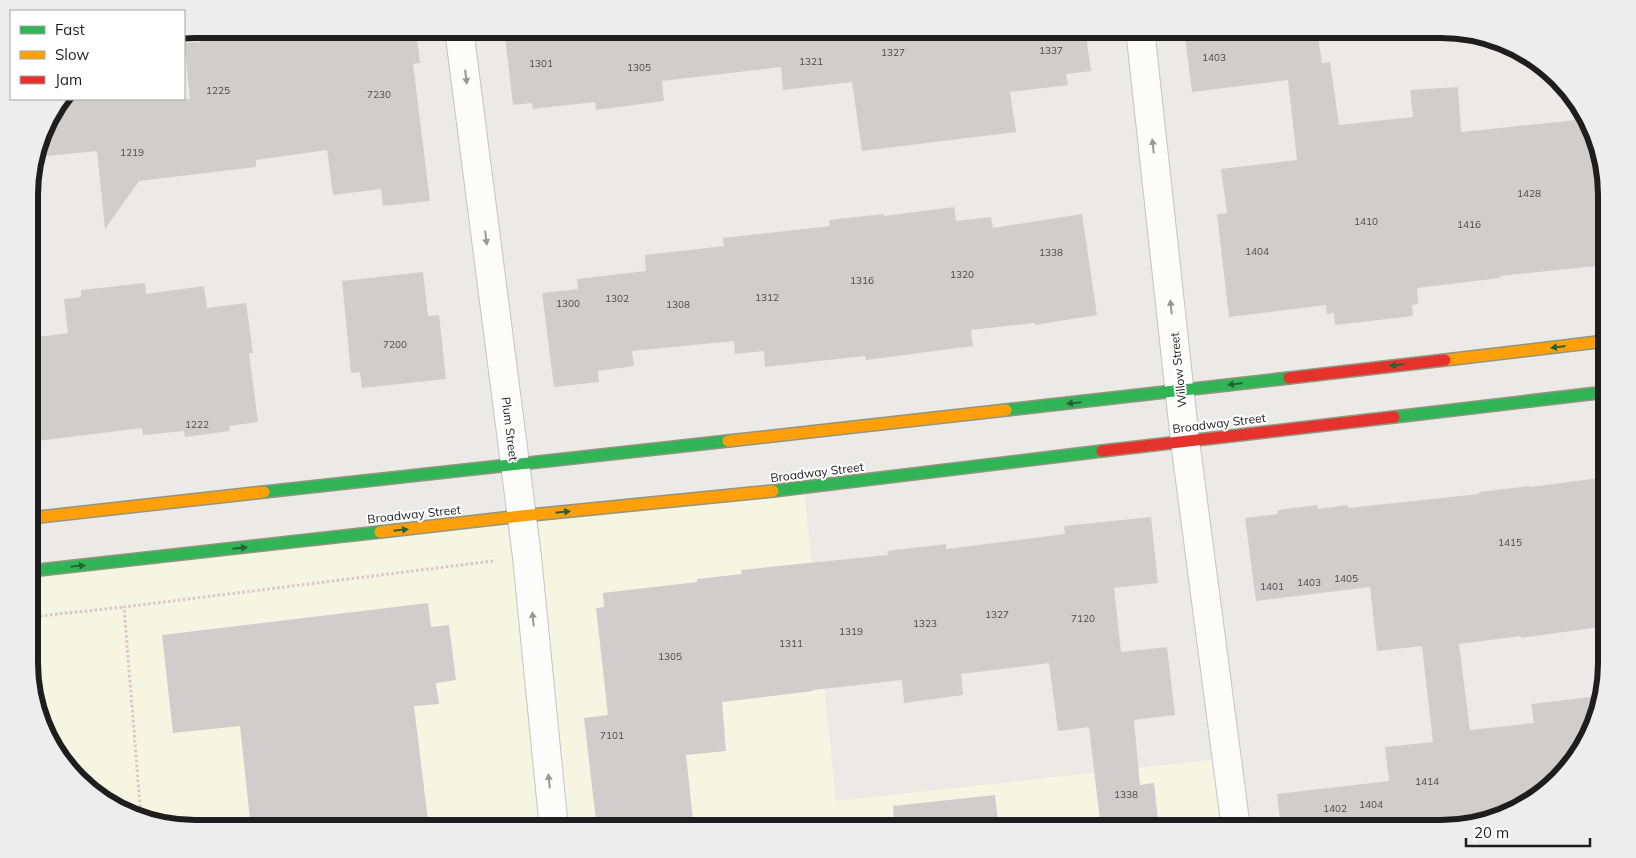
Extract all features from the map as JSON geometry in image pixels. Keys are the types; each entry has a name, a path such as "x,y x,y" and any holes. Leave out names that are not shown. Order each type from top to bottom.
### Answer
{"street":[{"name":"Plum Street","path":"460,38 527,556 553,820"},
{"name":"Willow Street","path":"1141,38 1185,441 1235,820"},
{"path":"38,517 1180,391 1598,342"},
{"name":"Broadway Street","path":"38,570 521,516 804,488 1598,393"}],"path":[{"path":"38,616 527,556"},
{"path":"124,607 140,811"}],"shaded area":[{"path":"804,488 836,801 1228,758 1235,820 194,820 154,815 125,804 107,794 83,775 58,742 49,724 39,684 38,570"}],"building":[{"path":"200,38 417,38 420,63 413,64 430,201 383,206 381,189 333,195 327,150 256,160 256,167 139,181 105,229 97,151 43,156 54,125 69,100 190,99 185,43 200,42"},
{"path":"505,38 1086,38 1091,71 1066,74 1068,85 1010,92 1016,132 862,151 852,82 783,90 781,67 662,81 664,101 596,110 595,102 533,109 532,103 513,105"},
{"path":"1185,38 1318,38 1322,63 1330,62 1339,125 1413,117 1410,90 1458,87 1461,132 1580,120 1587,134 1597,174 1598,266 1500,276 1500,278 1417,288 1418,304 1412,305 1413,316 1335,325 1334,313 1327,314 1326,305 1229,317 1217,214 1227,213 1221,169 1297,160 1288,80 1192,92"},
{"path":"954,207 956,221 991,217 993,228 1082,214 1097,315 1035,325 1035,323 971,330 973,346 866,360 865,356 765,367 764,351 735,354 734,341 632,351 634,366 598,371 599,382 554,387 542,293 578,289 577,279 646,271 645,255 724,246 723,238 830,226 829,220 884,214 884,216"},
{"path":"423,272 428,316 439,315 446,379 362,388 360,372 351,373 342,281"},
{"path":"145,283 146,294 204,286 207,308 246,303 253,353 249,353 258,422 229,426 230,431 185,437 184,431 143,435 142,428 38,441 38,337 68,333 64,299 81,297 81,290"},
{"path":"1598,478 1598,627 1459,644 1470,730 1534,723 1531,704 1594,697 1582,733 1560,767 1529,794 1492,812 1472,817 1452,820 1280,820 1277,794 1389,781 1385,747 1433,742 1422,646 1377,651 1370,587 1256,601 1245,518 1278,514 1278,510 1317,505 1318,509 1348,505 1348,508"},
{"path":"1151,517 1158,583 1114,588 1121,652 1167,647 1175,715 1134,720 1140,785 1154,783 1158,820 1100,820 1089,727 1058,731 1049,663 961,674 963,695 904,703 902,680 722,702 726,751 686,755 693,820 596,820 584,718 608,715 596,608 604,607 603,593 697,582 697,579 742,574 741,570 888,555 887,551 946,544 946,549 1065,534 1064,526"},
{"path":"428,603 431,627 449,625 456,680 436,683 439,704 414,706 428,820 250,820 240,726 173,733 162,635"},
{"path":"995,795 998,820 894,820 893,806"}],"traffic: fast":[{"path":"1006,410 1289,378"},
{"path":"1394,417 1598,393"},
{"path":"264,492 728,441"},
{"path":"773,491 1102,451"},
{"path":"38,570 380,532"}],"traffic: slow":[{"path":"1445,360 1598,342"},
{"path":"728,441 1006,410"},
{"path":"380,532 773,491"},
{"path":"38,517 264,492"}],"traffic: jam":[{"path":"1289,378 1445,360"},
{"path":"1102,451 1394,417"}]}
